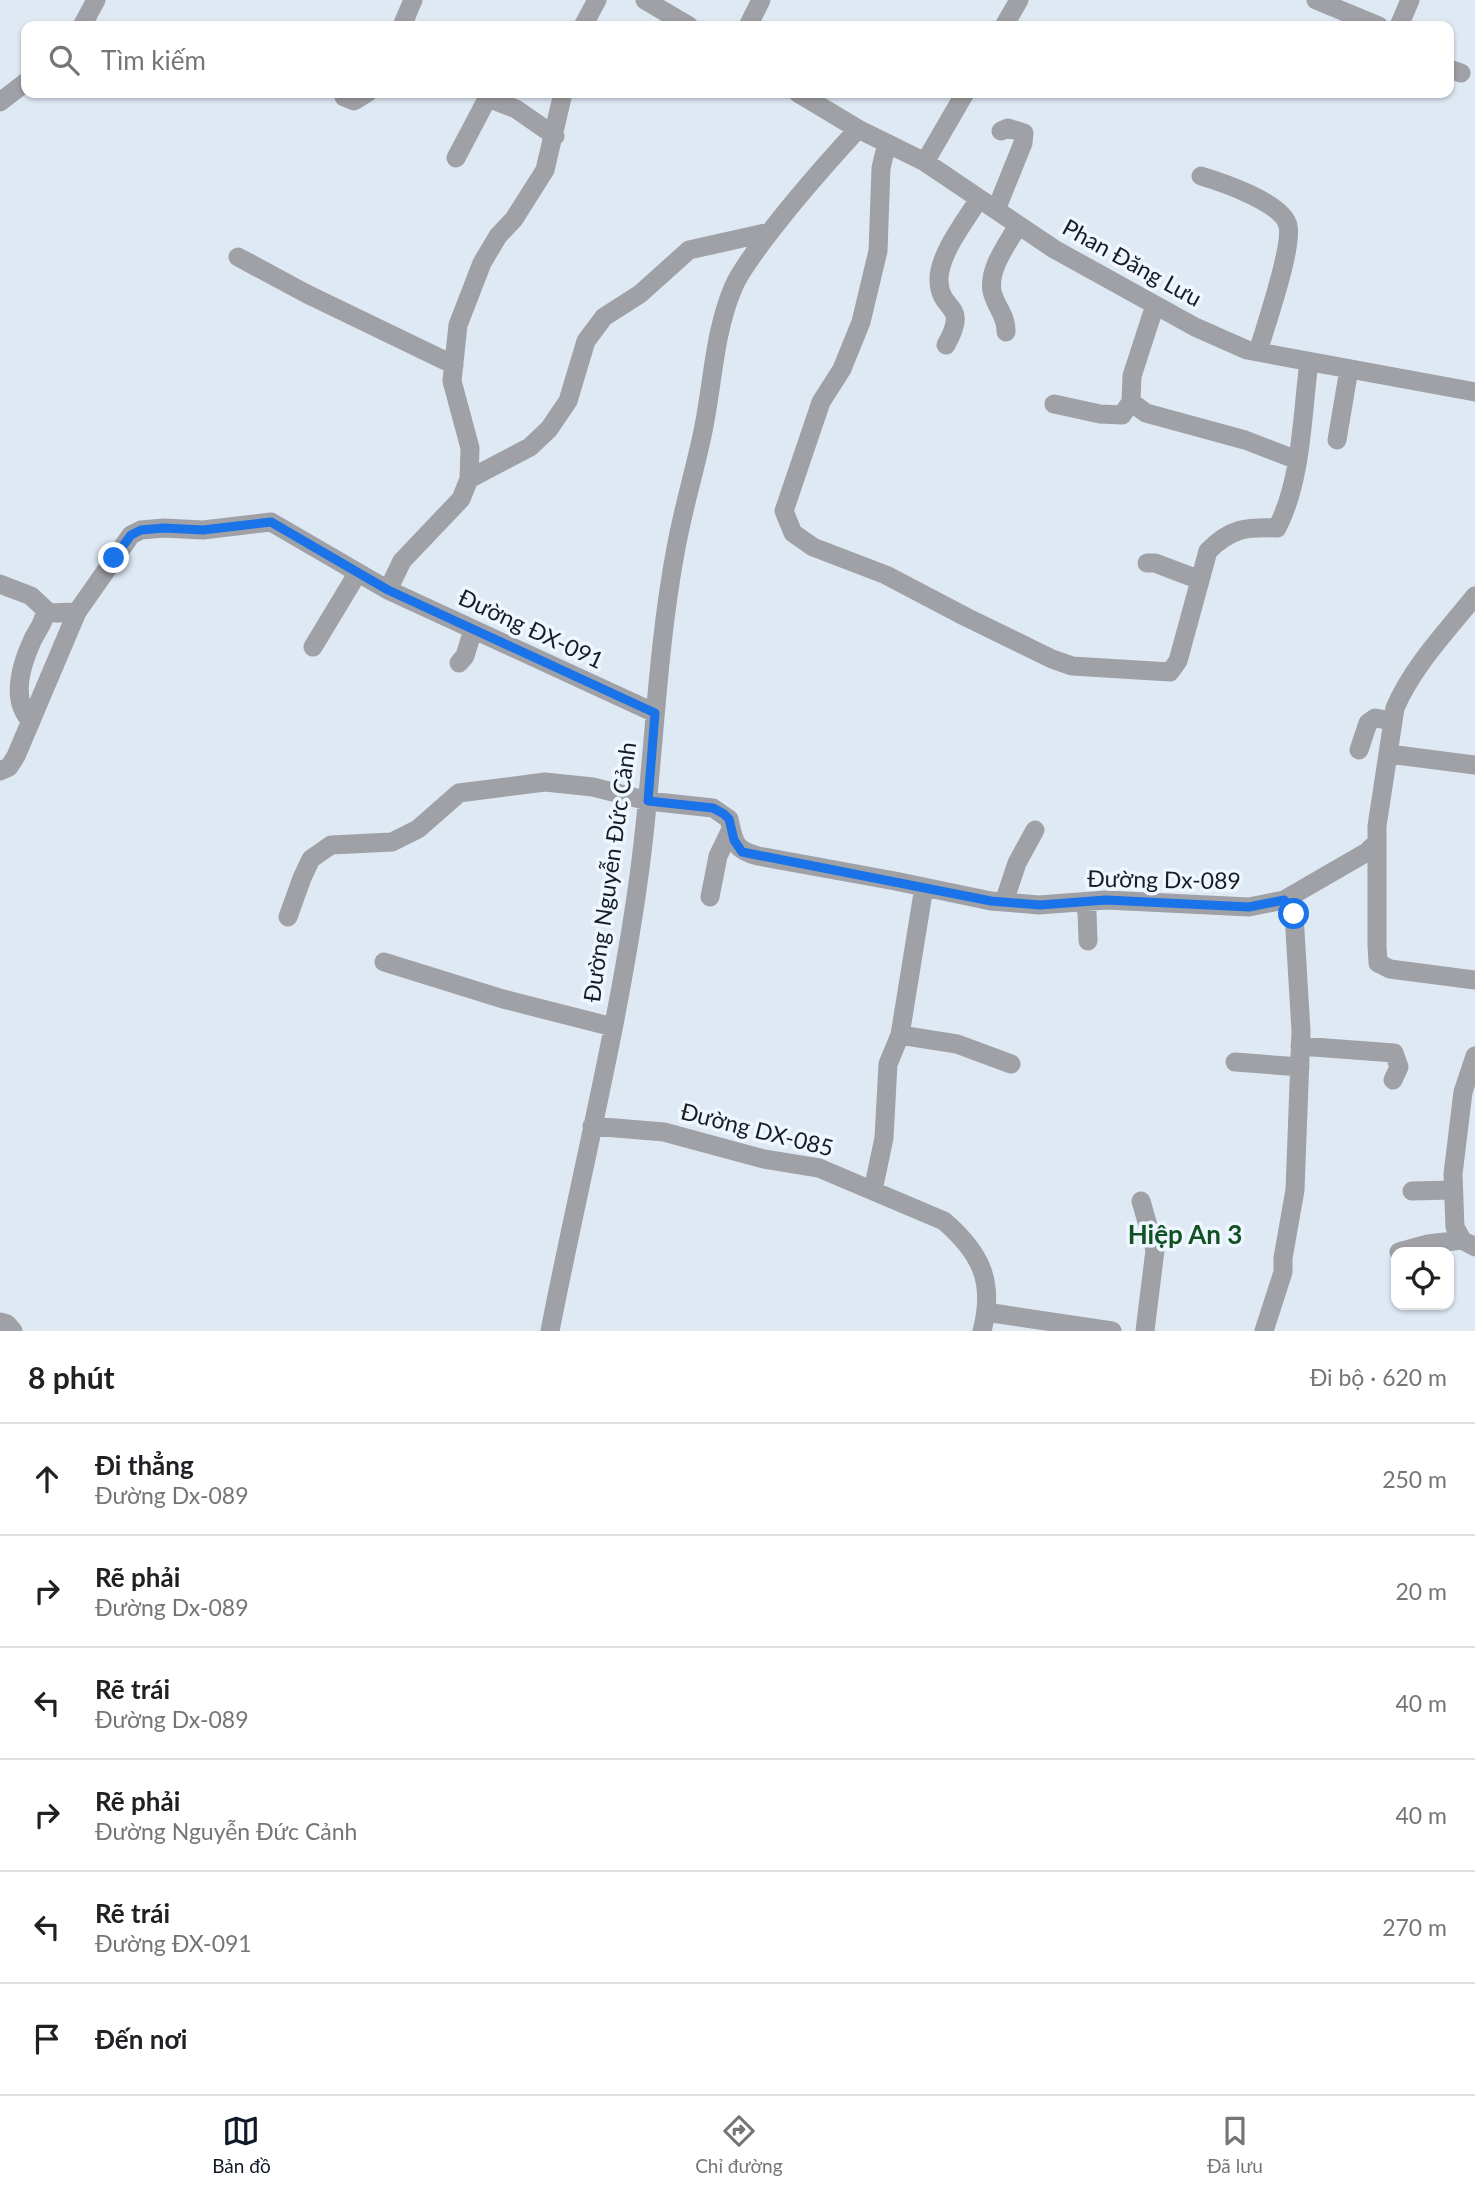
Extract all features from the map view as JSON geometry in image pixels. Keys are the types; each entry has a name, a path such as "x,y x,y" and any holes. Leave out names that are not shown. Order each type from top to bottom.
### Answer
{"street":[{"path":"85,21 96,0"},
{"path":"404,21 413,0"},
{"path":"591,21 597,0"},
{"path":"645,0 680,21"},
{"path":"750,21 761,0"},
{"path":"1007,21 1019,0"},
{"path":"1316,0 1367,21"},
{"path":"1401,21 1410,0"},
{"path":"0,102 21,86"},
{"path":"388,590 402,561 461,499 470,479 470,448 453,381 458,325 482,263 545,170 562,98"},
{"name":"Phan Đăng Lưu","path":"806,98 858,129 925,162 1054,249 1195,327 1247,350 1475,391"},
{"path":"925,162 962,98"},
{"path":"456,158 486,100 489,99 516,109 555,136"},
{"path":"996,210 1023,143 1024,133 1008,128 1001,131"},
{"name":"Đường Nguyễn Đức Cảnh","path":"550,1331 624,980 648,801 655,713 676,548 703,429 722,318 734,285 770,232 791,203 858,129"},
{"path":"887,144 881,168 878,251 861,322 842,369 821,402 783,510 793,533 813,547 886,575 966,617 1072,666 1170,672 1178,661 1208,551 1220,538 1233,530 1277,528 1283,516 1294,481 1309,362"},
{"path":"1201,176 1228,183 1259,200 1280,212 1289,225 1286,253 1258,352"},
{"path":"946,345 954,332 956,321 953,309 941,295 938,280 944,257 979,199"},
{"path":"1006,332 1007,321 992,290 994,269 1018,225"},
{"path":"470,479 530,447 549,429 568,401 586,341 604,317 640,294 689,250 770,232"},
{"path":"239,257 307,294 454,365"},
{"path":"1054,404 1100,414 1122,415 1130,402 1132,376 1155,305"},
{"path":"1337,440 1349,369"},
{"path":"1130,402 1146,413 1245,440 1297,460"},
{"name":"Đường ĐX-091","path":"0,771 9,767 16,756 77,612 131,535 141,530 203,530 271,522 388,590 655,713"},
{"path":"1147,563 1155,563 1200,580"},
{"path":"313,647 357,574"},
{"path":"0,584 31,596 49,613 77,612"},
{"path":"1475,596 1401,693 1392,721 1377,826 1378,963 1390,969 1475,980"},
{"path":"31,721 21,711 18,694 24,663 45,618 45,610"},
{"path":"460,663 473,630"},
{"path":"1359,750 1368,723 1375,718 1392,721"},
{"path":"1389,754 1475,765"},
{"name":"Đường Dx-089","path":"288,917 311,859 331,845 392,842 418,829 459,793 545,782 593,787 648,801 713,808 729,819 734,840 742,852 1004,902 1040,905 1130,901 1249,907 1284,900 1367,852 1377,842"},
{"path":"710,897 718,856 731,829"},
{"path":"1004,902 1017,863 1035,830"},
{"path":"873,1190 884,1138 888,1064 900,1035 924,887"},
{"path":"1264,1331 1283,1272 1295,1190 1300,1046 1294,914 1284,900"},
{"path":"1083,902 1087,912 1088,941"},
{"path":"384,962 503,999 613,1027"},
{"path":"900,1035 957,1044 1011,1064"},
{"path":"1300,1046 1394,1053 1399,1067 1393,1080"},
{"path":"1468,1243 1455,1227 1453,1174 1463,1092 1475,1056"},
{"path":"1235,1062 1300,1067"},
{"name":"Đường DX-085","path":"592,1126 663,1132 764,1159 819,1168 944,1221 960,1235 979,1259 985,1277 984,1322"},
{"path":"1412,1191 1453,1190"},
{"path":"1141,1201 1155,1250 1145,1331"},
{"path":"1420,1247 1428,1244 1468,1243"},
{"path":"0,1322 7,1324 13,1331"},
{"path":"984,1322 1112,1331"}],"district":[{"name":"Hiệp An 3","path":"1185,1235"}],"route":[{"path":"114,558 131,535 141,530 203,530 271,522 306,545 388,590 655,713 648,801 713,808 729,819 734,840 742,852 991,901 1040,905 1106,900 1249,907 1284,900 1294,914"}]}
